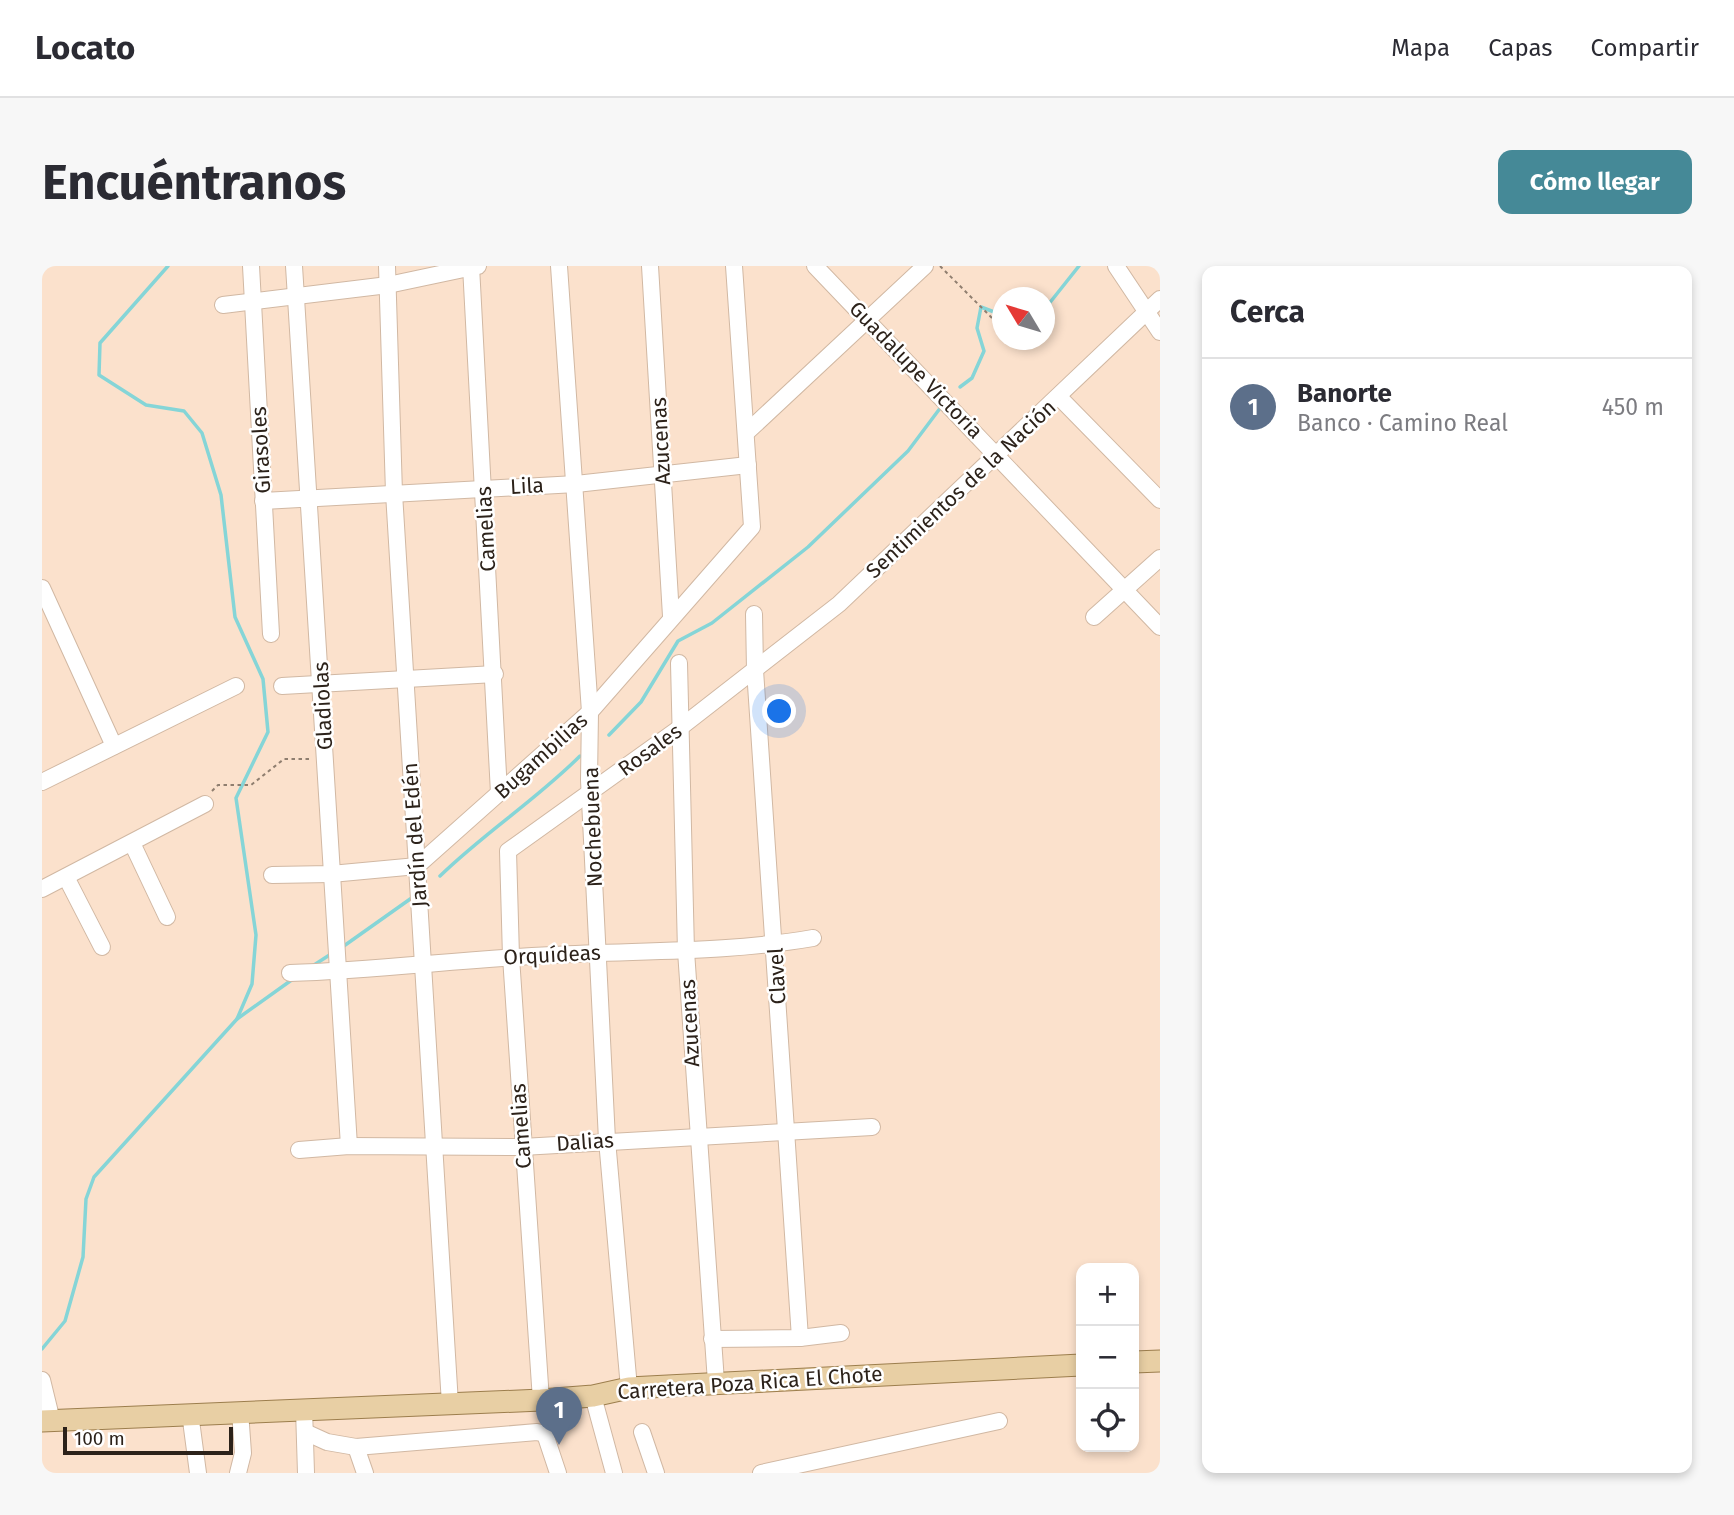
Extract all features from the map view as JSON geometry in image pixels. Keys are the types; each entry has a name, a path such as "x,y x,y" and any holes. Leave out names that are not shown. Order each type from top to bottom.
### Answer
{"main road":[{"path":"1139,1362 1160,1361"},
{"name":"Carretera Poza Rica El Chote","path":"47,1421 190,1413 541,1401 593,1396 629,1388 716,1382 1076,1365"}],"street":[{"name":"Girasoles","path":"251,266 271,634"},
{"name":"Gladiolas","path":"294,266 298,295 349,1146"},
{"name":"Jardín del Edén","path":"387,266 394,493 450,1404"},
{"path":"223,305 253,299 388,285 473,266"},
{"name":"Camelias","path":"473,266 499,793"},
{"name":"Nochebuena","path":"559,266 590,712 590,787 607,1140 629,1388"},
{"name":"Azucenas","path":"650,266 671,616"},
{"path":"734,266 748,465"},
{"name":"Guadalupe Victoria","path":"815,266 1160,627"},
{"path":"746,433 925,266"},
{"path":"1116,266 1160,332"},
{"name":"Sentimientos de la Nación","path":"755,670 839,604 1160,299"},
{"path":"1059,397 1160,500"},
{"name":"Lila","path":"264,500 576,484 748,465"},
{"name":"Bugambilias","path":"417,866 590,712 671,616 752,527 748,465"},
{"path":"1094,617 1160,558"},
{"path":"42,588 114,746"},
{"name":"Clavel","path":"754,614 755,670 800,1338"},
{"name":"Azucenas","path":"679,663 686,951 716,1382"},
{"name":"Rosales","path":"508,851 590,787 681,727 755,670"},
{"path":"282,686 322,686 495,674"},
{"path":"42,782 236,686"},
{"path":"42,889 205,804"},
{"path":"132,843 167,917"},
{"name":"Camelias","path":"508,851 511,957 541,1401"},
{"path":"272,875 331,874 417,866"},
{"path":"66,877 102,947"},
{"name":"Orquídeas","path":"290,973 598,952 686,951 813,938"},
{"name":"Dalias","path":"299,1150 349,1146 434,1149 523,1147 607,1140 697,1138 785,1130 872,1127"},
{"path":"712,1339 800,1338 841,1333"},
{"path":"42,1380 47,1421"},
{"path":"593,1396 614,1473"},
{"path":"304,1409 306,1473"},
{"path":"238,1473 243,1453 240,1411"},
{"path":"190,1413 198,1473"},
{"path":"761,1473 999,1421"},
{"path":"305,1432 327,1443 356,1447 537,1432 545,1434 549,1440 558,1473"},
{"path":"642,1432 656,1473"},
{"path":"356,1447 365,1473"}],"path":[{"path":"940,266 992,318"},
{"path":"205,804 218,785 251,785 284,759 326,758"}],"waterway":[{"path":"168,266 100,343 99,375 146,405 184,411 202,433 221,495 235,617 263,679 268,732 236,798 256,935 252,984 237,1019"},
{"path":"1055,296 1079,266"},
{"path":"960,387 972,378 984,351 977,328 981,307 992,311"},
{"path":"609,735 641,702 678,641 712,623 808,547 908,451 941,407"},
{"path":"440,876 580,756"},
{"path":"341,948 413,897"},
{"path":"314,965 331,954"},
{"path":"42,1349 65,1321 83,1257 86,1199 94,1177 237,1019 293,979"}],"place":[{"name":"Banorte","path":"559,1445"}]}
